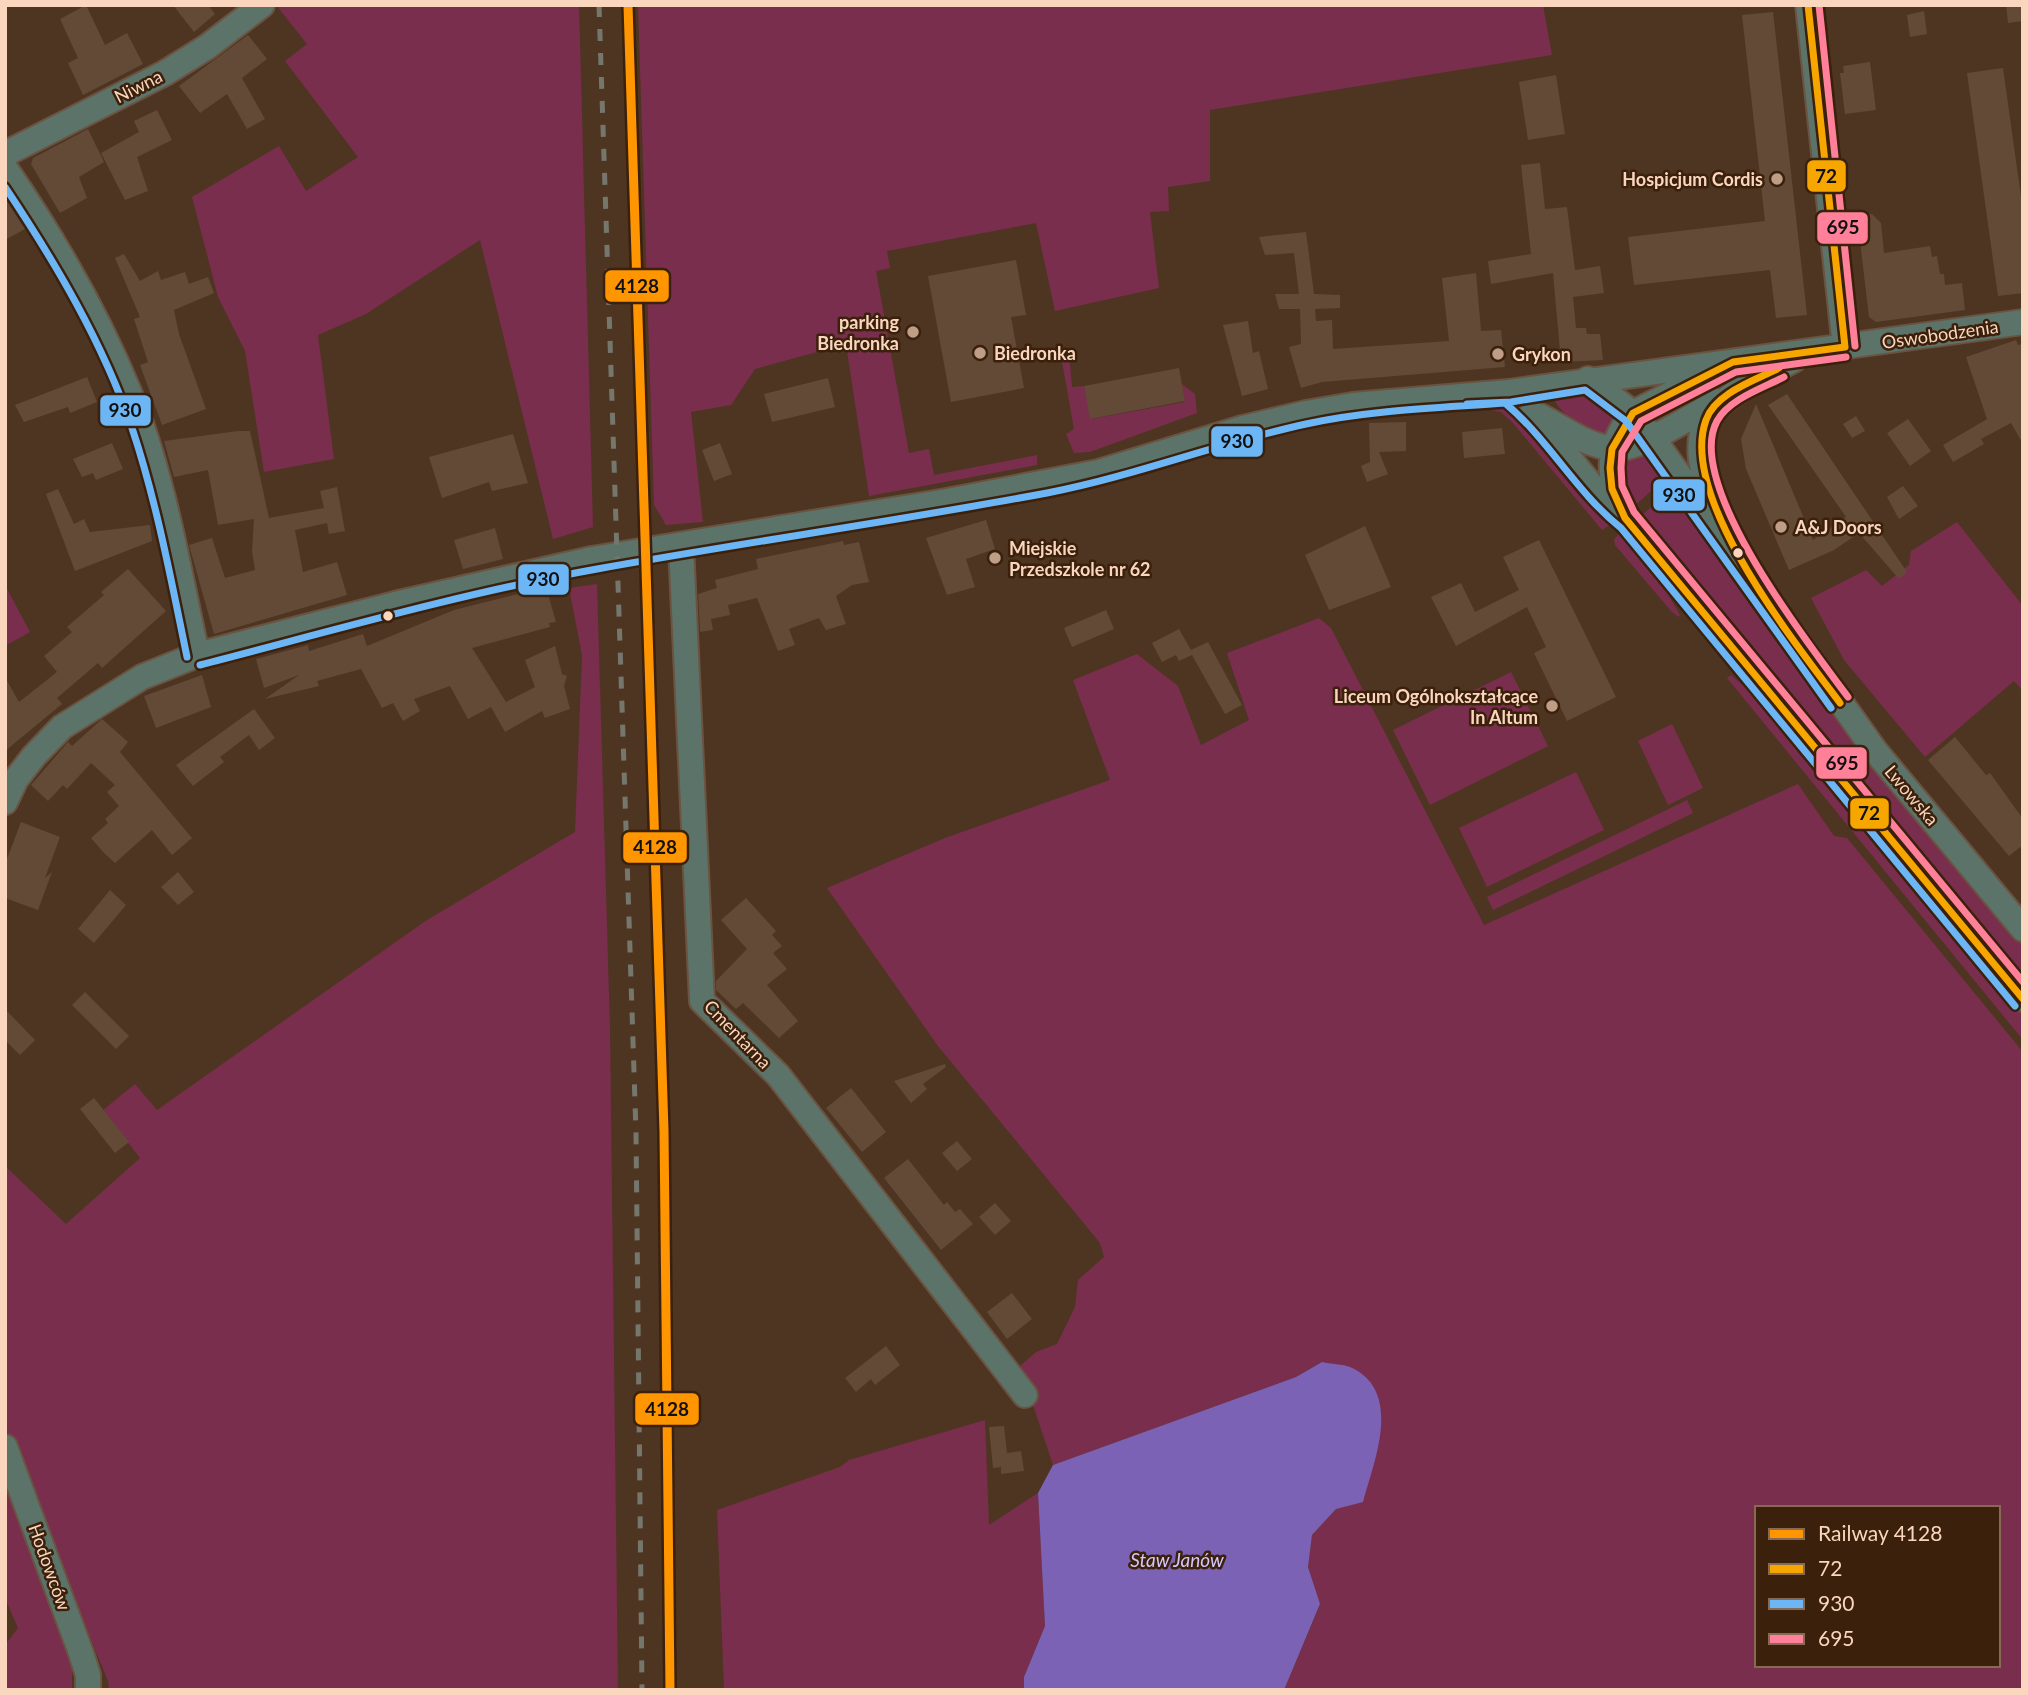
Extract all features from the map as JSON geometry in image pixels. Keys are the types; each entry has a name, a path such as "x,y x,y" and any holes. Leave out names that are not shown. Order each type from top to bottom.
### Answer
{"street":[{"name":"Niwna","path":"5,154 165,73 207,47 262,5"},
{"path":"1808,5 1845,347"},
{"path":"5,168 37,216 82,297 129,392 150,458 197,655"},
{"name":"Oswobodzenia","path":"5,802 34,756 62,727 142,677 197,655 455,590 592,559 947,501 1099,472 1243,428 1306,413 1365,404 1509,392 1588,379 2023,322"},
{"path":"1532,412 1576,436 1612,449 1652,437 1810,352"},
{"name":"Oswobodzenia","path":"1633,413 1733,362"},
{"name":"Lwowska","path":"1588,379 1633,413 1652,437 1707,518 1737,553 1876,752 2023,929"},
{"path":"1509,392 1532,412 1604,501 1625,518 2023,999"},
{"name":"Lwowska","path":"1722,399 1706,419 1700,467 1717,514 1737,553"},
{"path":"1625,518 1612,489 1612,449 1633,413"},
{"name":"Cmentarna","path":"681,545 702,1001 778,1075 1025,1395"},
{"name":"Hodowców","path":"5,1447 81,1653 88,1675 88,1690"}],"shaded area":[{"path":"276,5 579,5 593,527 553,539 480,240 366,314 318,335 334,459 264,472 245,351 218,297 192,197 279,146 306,191 358,157 285,61 307,44"},
{"path":"638,5 1543,5 1552,55 1210,110 1210,181 1168,187 1169,211 1150,212 1159,288 1055,311 1036,223 887,251 890,268 876,271 909,453 929,449 934,475 1037,455 1037,465 869,496 846,344 755,369 731,405 691,412 703,522 666,525 654,505"},
{"path":"1060,350 1069,352 1072,387 1084,386 1091,419 1185,402 1182,384 1195,394 1197,413 1090,452 1074,453 1066,434 1074,429"},
{"path":"1737,373 1741,379 1655,426 1648,415"},
{"path":"1582,389 1621,410 1610,436 1593,432 1578,424 1565,414 1554,400 1554,393"},
{"path":"1493,404 1526,417 1615,522 1602,530 1513,423 1501,412 1491,410"},
{"path":"1651,452 1669,475 1632,508 1623,487 1624,461"},
{"path":"1676,485 1837,719 2023,945 2023,982 1639,518"},
{"path":"1957,522 2023,606 2023,691 2014,681 1925,757 1844,660 1811,598 1866,570 1882,586 1909,565 1911,551"},
{"path":"1621,532 1655,572 1680,615 1678,617 1615,545 1614,539"},
{"path":"597,584 610,1029 618,1690 109,1690 108,1681 19,1466 5,1425 5,1166 66,1224 140,1158 103,1110 135,1084 157,1110 427,920 575,832 582,655 569,588"},
{"path":"5,585 30,632 5,646"},
{"path":"1319,618 1331,628 1484,925 1798,784 1834,836 1847,838 2023,1052 2023,1690 1284,1690 1320,1605 1308,1567 1312,1535 1336,1509 1322,1362 1296,1377 1053,1465 1020,1366 1036,1352 1057,1344 1075,1307 1078,1280 1104,1257 1100,1243 938,1046 827,888 945,838 1110,780 1073,680 1137,654 1178,686 1201,745 1249,720 1227,653"},
{"path":"1511,672 1548,746 1430,805 1393,730"},
{"path":"1731,675 1768,708 2023,1015 2023,1040 1727,678"},
{"path":"1672,724 1703,788 1668,805 1638,741"},
{"path":"1576,772 1604,830 1487,887 1459,828"},
{"path":"1687,800 1693,813 1493,910 1487,897"},
{"path":"985,1420 989,1525 1038,1493 1045,1626 1024,1677 1024,1690 724,1690 717,1510 840,1467 849,1460"},
{"path":"5,1483 72,1659 72,1690 5,1690 5,1645 18,1628 5,1598"}],"water":[{"name":"Staw Janów","path":"1322,1362 1350,1367 1367,1378 1376,1392 1381,1409 1381,1428 1363,1502 1336,1509 1312,1535 1308,1567 1320,1604 1284,1690 1024,1690 1024,1677 1045,1626 1038,1493 1053,1465 1296,1377"}],"building":[{"path":"86,5 105,45 127,33 143,64 83,95 68,63 78,58 60,19"},
{"path":"173,5 208,5 215,14 194,32"},
{"path":"2006,5 2023,5 2023,21 2008,23"},
{"path":"1924,11 1927,34 1910,37 1907,15"},
{"path":"1773,12 1807,315 1776,318 1770,270 1634,285 1628,237 1765,221 1742,15"},
{"path":"248,35 267,59 242,78 265,119 247,129 227,94 200,113 179,86"},
{"path":"1870,62 1876,110 1845,114 1840,73 1844,73 1843,66"},
{"path":"2003,68 2023,211 2023,293 1998,296 1967,73"},
{"path":"1556,75 1565,134 1528,140 1519,82"},
{"path":"157,110 172,140 137,157 148,191 125,200 101,153 139,132 134,121"},
{"path":"88,129 104,162 79,177 87,198 60,213 31,164 33,158"},
{"path":"1540,163 1545,209 1567,207 1575,270 1600,266 1604,293 1573,297 1576,328 1586,328 1587,334 1600,334 1603,360 1561,362 1553,273 1491,284 1488,261 1531,254 1521,165"},
{"path":"5,198 25,229 5,240"},
{"path":"1872,214 1881,223 1884,253 1930,246 1932,257 1937,256 1940,274 1944,274 1945,285 1962,283 1965,310 1876,322 1869,317 1857,216"},
{"path":"1306,232 1314,294 1340,295 1340,308 1315,309 1316,321 1332,320 1333,349 1449,341 1442,278 1476,273 1481,331 1501,330 1505,367 1322,382 1301,388 1289,347 1301,344 1300,309 1279,309 1275,294 1299,294 1294,253 1265,255 1259,237"},
{"path":"124,254 140,281 158,271 161,280 185,272 189,284 208,277 214,293 174,310 179,334 206,409 162,425 140,365 148,362 134,319 140,317 115,258"},
{"name":"Biedronka","path":"1016,260 1026,315 1011,317 1024,388 951,402 928,276"},
{"path":"1248,321 1253,353 1259,351 1268,389 1242,396 1223,325"},
{"path":"2016,340 2018,345 2023,344 2023,444 2011,423 1981,439 1984,444 1953,462 1943,445 1987,419 1966,357"},
{"path":"1179,368 1185,401 1090,419 1084,386"},
{"path":"87,377 97,402 70,413 68,407 24,422 15,405"},
{"path":"828,378 835,407 772,422 764,394"},
{"path":"1787,394 1907,572 1899,579 1859,533 1834,550 1789,570 1746,469 1741,439 1756,404 1813,540 1846,517 1768,405"},
{"path":"1856,416 1865,431 1852,438 1843,424"},
{"path":"1908,419 1931,451 1910,466 1887,433"},
{"path":"1406,422 1406,451 1379,452 1388,474 1367,482 1361,466 1370,462 1369,423"},
{"path":"1502,428 1505,454 1464,458 1462,432"},
{"path":"250,431 269,518 324,508 320,491 337,487 345,531 329,534 327,523 295,530 303,572 337,562 347,595 214,634 189,545 212,538 225,578 255,570 252,551 254,519 218,525 208,470 174,477 164,441"},
{"path":"513,434 528,483 492,491 489,482 442,498 429,457"},
{"path":"112,443 123,469 96,480 93,473 82,477 73,459"},
{"path":"720,443 732,474 714,481 702,450"},
{"path":"1903,486 1918,506 1899,519 1887,497"},
{"path":"58,489 74,524 84,519 90,532 150,525 152,541 75,571 46,494"},
{"path":"986,520 995,549 966,559 975,587 947,595 926,538"},
{"path":"1365,526 1391,587 1329,610 1305,555"},
{"path":"495,528 503,559 463,569 454,540"},
{"path":"1539,540 1616,697 1567,721 1534,653 1546,647 1527,607 1456,646 1431,597 1461,583 1475,612 1519,590 1503,557"},
{"path":"843,541 844,545 859,542 869,582 852,585 836,596 846,624 826,630 819,618 789,629 795,645 778,651 757,598 728,605 730,615 711,619 713,630 700,632 698,594 717,588 715,580 758,569 756,559"},
{"path":"128,569 166,611 102,668 98,663 57,698 62,704 5,751 5,677 19,702 57,672 44,656 72,632 67,627 104,595 101,592"},
{"path":"546,587 556,622 549,623 550,627 472,648 506,702 535,687 525,660 555,646 562,674 567,676 564,686 570,709 545,718 542,711 505,732 491,707 468,719 450,686 414,699 420,711 403,721 393,703 382,708 361,669 317,681 319,686 265,699 299,675 264,688 256,659 308,645 309,651 363,634 367,646 454,610"},
{"path":"1106,610 1114,629 1072,647 1064,628"},
{"path":"1179,629 1191,650 1208,642 1242,705 1225,714 1192,655 1179,661 1176,655 1162,662 1152,643"},
{"path":"202,675 211,707 156,728 144,696"},
{"path":"254,709 275,738 259,750 249,735 220,757 224,762 193,786 176,765"},
{"path":"102,719 128,742 120,752 192,838 172,855 152,830 115,863 104,853 91,838 108,823 105,819 119,806 107,792 115,785 91,763 67,789 63,785 48,801 31,785 68,742 72,746"},
{"path":"1955,737 1986,775 1990,773 2023,819 2023,845 2009,856 1928,760"},
{"path":"21,822 60,837 45,878 52,872 38,910 5,898 5,864"},
{"path":"178,872 194,892 178,905 161,887"},
{"path":"110,890 126,905 94,943 78,929"},
{"path":"746,898 776,931 772,935 782,946 773,953 787,969 767,985 798,1021 779,1038 743,1003 736,1009 716,990 716,981 747,949 721,920"},
{"path":"85,992 129,1036 116,1049 72,1005"},
{"path":"5,1009 35,1040 20,1055 5,1040"},
{"path":"945,1064 946,1067 923,1084 927,1089 911,1103 894,1081"},
{"path":"851,1088 886,1132 862,1152 826,1108"},
{"path":"94,1098 129,1142 115,1153 80,1109"},
{"path":"957,1141 972,1159 957,1171 942,1153"},
{"path":"908,1159 944,1205 947,1202 955,1212 960,1209 973,1224 941,1250 884,1178"},
{"path":"995,1203 1011,1221 995,1235 979,1217"},
{"path":"1012,1293 1032,1319 1007,1339 987,1312"},
{"path":"886,1346 900,1365 875,1385 871,1379 856,1392 845,1378"},
{"path":"1004,1426 1007,1453 1021,1451 1024,1471 1001,1474 1001,1467 993,1468 989,1427"}],"railway":[{"path":"599,5 636,1133 642,1690"}],"rail line":[{"name":"4128","path":"628,5 664,1131 670,1690"}],"transit line":[{"name":"72","path":"1808,5 1845,347"},
{"name":"695","path":"1819,5 1855,346"},
{"name":"930","path":"5,187 76,304 120,396 149,485 187,657"},
{"name":"72","path":"1845,347 1733,362 1633,413 1612,449 1612,489 1625,518 2023,999"},
{"name":"695","path":"1846,357 1736,372 1641,421 1622,452 1622,486 1634,512 2023,982"},
{"name":"72","path":"1779,368 1737,388 1718,402 1706,420 1702,452 1709,488 1724,528 1770,607 1840,703"},
{"name":"695","path":"1784,377 1738,400 1722,413 1717,421 1711,449 1718,484 1733,523 1781,604 1848,697"},
{"name":"930","path":"1467,404 1511,402 1585,390 1626,421 1831,708"},
{"name":"930","path":"200,665 497,589 653,559 1080,486 1306,424 1380,413 1505,403 1535,433 1590,498 1621,528 2015,1006"}],"place":[{"name":"Hospicjum Cordis","path":"1777,179"},
{"name":"parking Biedronka","path":"913,332"},
{"name":"Biedronka","path":"980,353"},
{"name":"Grykon","path":"1498,354"},
{"name":"A&J Doors","path":"1781,527"},
{"name":"Miejskie Przedszkole nr 62","path":"995,558"},
{"name":"Liceum Ogólnokształcące In Altum","path":"1552,706"}]}
